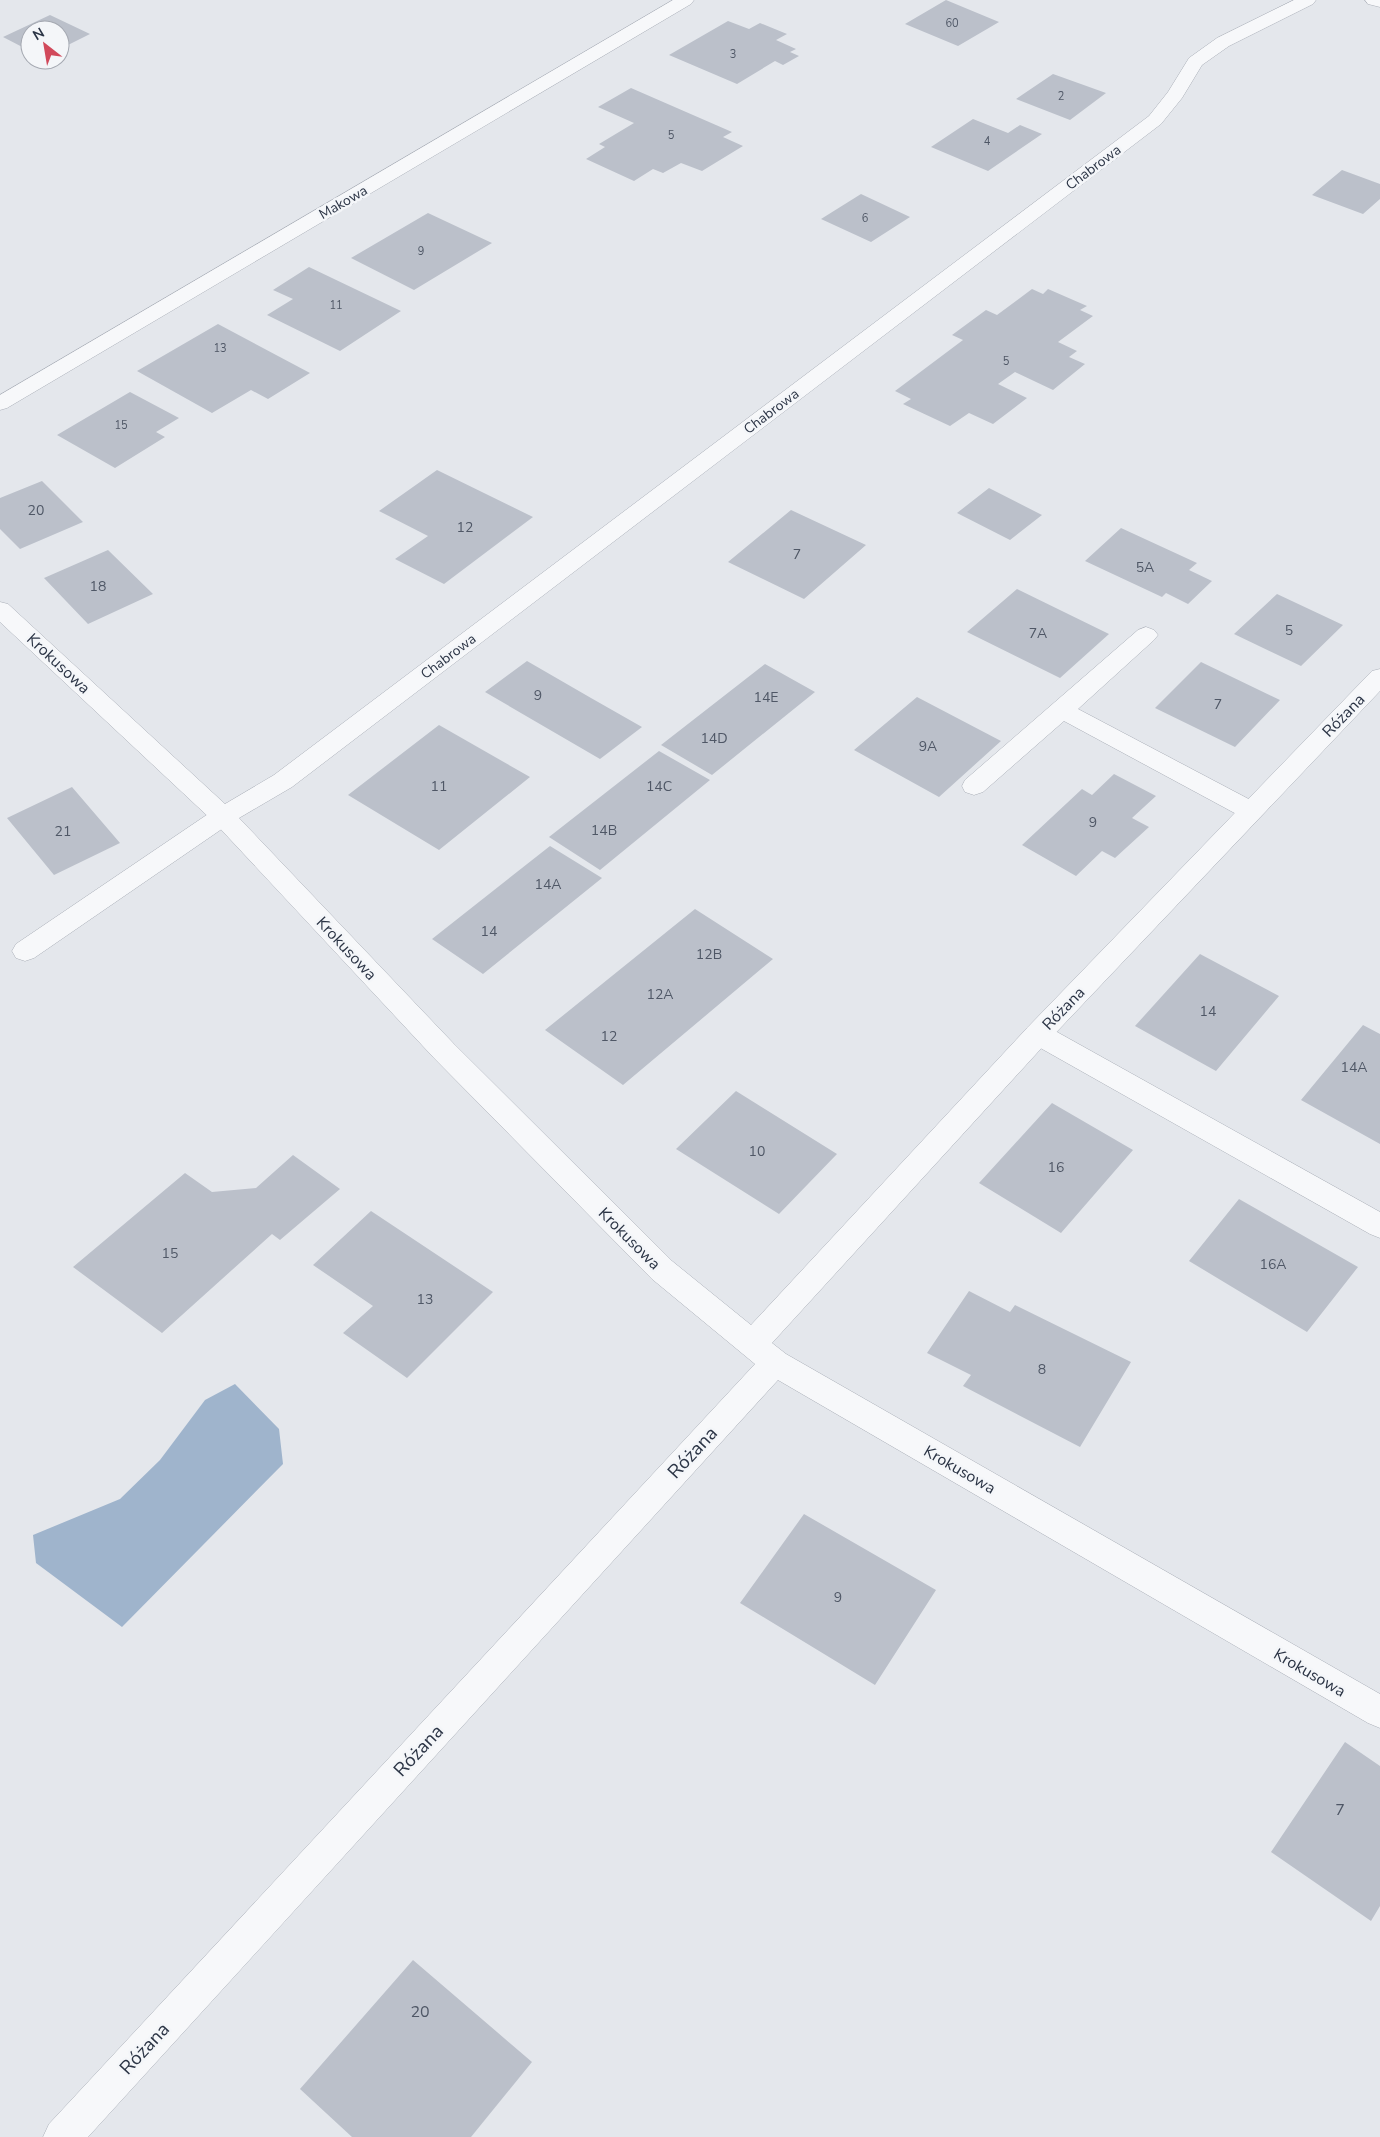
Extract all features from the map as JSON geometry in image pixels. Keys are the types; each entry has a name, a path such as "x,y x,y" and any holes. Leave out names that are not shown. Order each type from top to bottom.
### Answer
{"street":[{"name":"Makowa","path":"0,404 685,0"},
{"name":"Chabrowa","path":"25,951 223,816 283,781 1155,120 1176,94 1195,62 1223,42 1307,0"},
{"path":"1374,0 1380,2"},
{"name":"Krokusowa","path":"0,608 223,816 444,1051 662,1270 763,1353 1380,1712"},
{"path":"974,786 1146,635"},
{"name":"Różana","path":"62,2137 763,1353 1038,1034 1380,677"},
{"path":"1062,710 1251,811"},
{"path":"1038,1034 1380,1226"}],"water":[{"path":"235,1384 279,1429 283,1464 122,1627 36,1563 33,1535 120,1499 160,1460 205,1400"}],"building":[{"path":"946,0 999,22 958,46 905,24"},
{"path":"50,15 61,20 39,20"},
{"path":"728,21 749,29 760,23 787,34 776,40 796,49 790,52 799,56 783,65 775,61 737,84 669,55"},
{"path":"70,24 90,34 70,44"},
{"path":"20,29 20,46 3,37"},
{"path":"1053,74 1106,93 1070,120 1016,99"},
{"path":"631,88 732,132 723,137 743,146 702,171 681,163 663,173 653,169 634,181 586,159 605,147 599,144 634,123 598,107"},
{"path":"973,119 1008,133 1020,125 1042,134 988,171 931,147"},
{"path":"1342,170 1380,184 1380,199 1363,214 1312,195"},
{"path":"861,194 910,217 871,242 821,219"},
{"path":"428,213 492,243 414,290 351,258"},
{"path":"309,267 401,311 340,351 267,315 293,299 273,290"},
{"path":"1032,289 1043,294 1048,289 1087,306 1080,310 1093,316 1058,342 1077,351 1069,357 1085,364 1053,390 1015,372 998,384 1027,398 993,424 969,413 950,426 903,404 911,399 895,391 963,340 952,335 986,310 997,315"},
{"path":"218,324 310,373 268,399 251,390 212,413 137,371"},
{"path":"130,392 179,418 156,432 165,437 115,468 57,435"},
{"path":"437,470 533,517 444,584 395,559 428,536 379,511"},
{"path":"42,481 83,522 20,549 0,529 0,498"},
{"path":"989,488 1042,515 1010,540 957,513"},
{"path":"791,510 866,545 804,599 728,562"},
{"path":"1121,528 1197,563 1189,570 1212,581 1188,604 1166,593 1162,597 1085,561"},
{"path":"108,550 153,594 88,624 44,578"},
{"path":"1017,589 1109,634 1060,678 967,632"},
{"path":"1277,594 1343,625 1301,666 1234,634"},
{"path":"527,661 642,727 600,759 485,692"},
{"path":"1201,662 1280,700 1235,747 1155,708"},
{"path":"765,664 815,692 712,775 661,745"},
{"path":"917,697 1001,741 939,797 854,750"},
{"path":"439,725 530,777 439,850 348,795"},
{"path":"659,751 710,780 600,870 549,837"},
{"path":"1114,774 1156,796 1132,818 1149,827 1115,858 1102,851 1076,876 1022,845 1082,789 1092,795"},
{"path":"72,787 120,843 54,875 7,818"},
{"path":"550,846 602,878 483,974 432,939"},
{"path":"695,909 773,959 623,1085 545,1030"},
{"path":"1200,954 1279,996 1216,1071 1135,1026"},
{"path":"1363,1025 1380,1034 1380,1144 1301,1100"},
{"path":"736,1091 837,1154 779,1214 676,1149"},
{"path":"1052,1103 1133,1150 1061,1233 979,1183"},
{"path":"293,1155 340,1189 280,1240 272,1234 162,1333 73,1267 185,1173 212,1192 256,1188"},
{"path":"1239,1199 1358,1267 1307,1332 1189,1261"},
{"path":"371,1211 493,1292 407,1378 343,1333 373,1306 313,1265"},
{"path":"969,1291 1010,1312 1015,1305 1131,1362 1080,1447 963,1386 971,1375 927,1353"},
{"path":"804,1514 936,1590 875,1685 740,1603"},
{"path":"1345,1742 1380,1766 1380,1906 1371,1921 1271,1852"},
{"path":"413,1960 532,2062 471,2137 352,2137 300,2089"}]}
